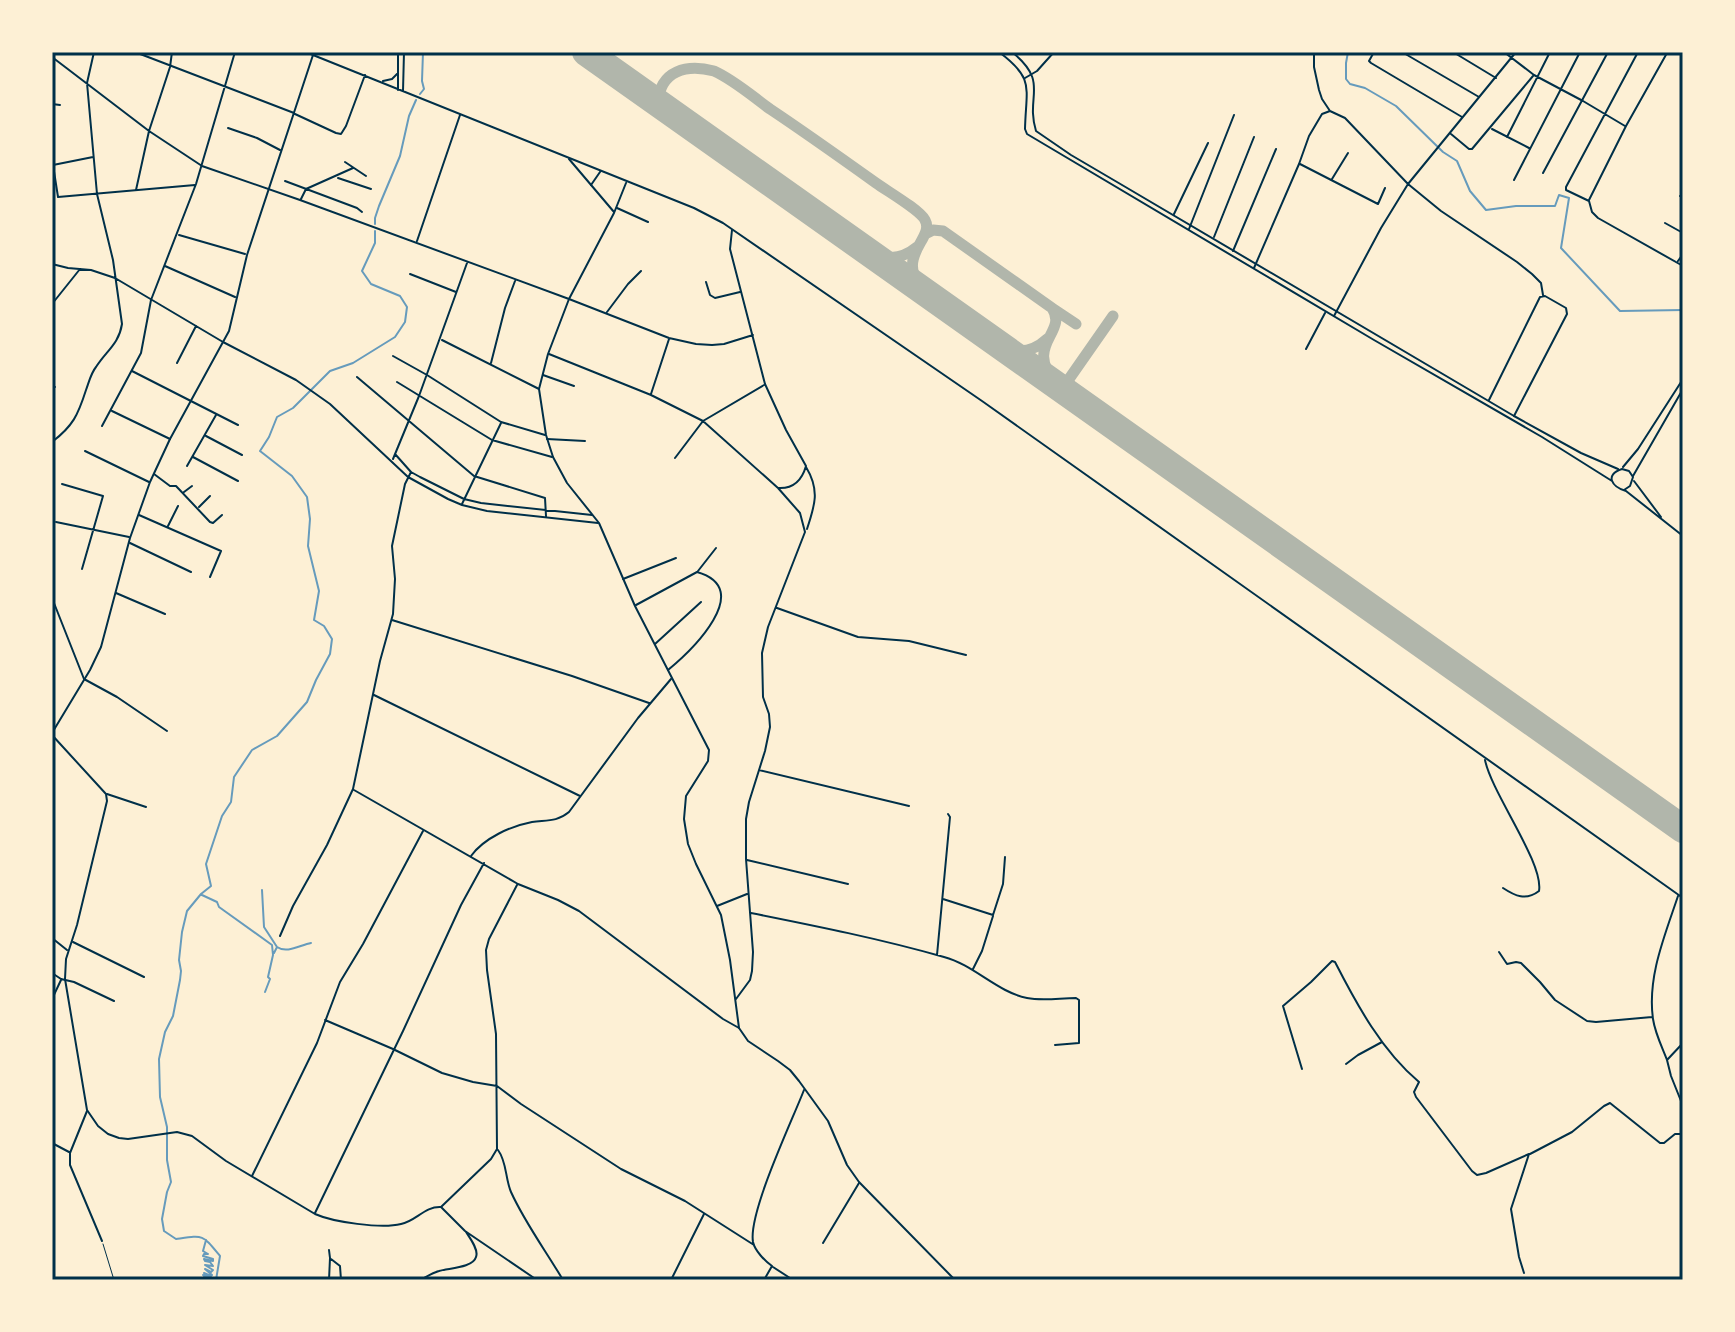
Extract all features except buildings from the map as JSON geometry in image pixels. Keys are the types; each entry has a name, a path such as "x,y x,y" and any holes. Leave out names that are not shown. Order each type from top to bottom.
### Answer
{"street":[{"path":"52,442 72,424 80,411 94,369 116,343 122,324 93,157 87,83 94,52"},
{"path":"135,52 341,134 365,74"},
{"path":"136,191 149,131 172,52"},
{"path":"102,426 142,350 151,300 196,184 235,52"},
{"path":"306,52 713,217 982,401 1683,898"},
{"path":"398,52 398,90"},
{"path":"403,92 404,52"},
{"path":"999,52 1015,64 1025,78 1027,134 1173,215 1255,267 1514,416 1581,453 1629,471 1664,522"},
{"path":"1025,78 1051,58 1054,52"},
{"path":"1314,52 1319,90 1330,111 1345,118 1408,184 1525,268 1541,283 1543,295 1489,401"},
{"path":"1374,52 1369,61 1371,63 1463,118"},
{"path":"1402,52 1479,97"},
{"path":"1453,52 1496,78"},
{"path":"1504,52 1536,76 1626,126"},
{"path":"1334,316 1408,184 1516,52"},
{"path":"1507,137 1550,52"},
{"path":"1514,180 1580,52"},
{"path":"1543,173 1608,52"},
{"path":"1589,201 1568,192 1566,187 1638,52"},
{"path":"1666,52 1589,201 1592,212 1598,218 1683,266"},
{"path":"146,807 106,794 52,734 101,647 129,540 150,482 231,324 267,188 314,53"},
{"path":"1014,53 1027,65 1032,75 1036,131 1116,184 1334,316 1542,437 1612,481 1616,488 1624,490 1683,536"},
{"path":"52,57 149,131 202,166 669,338 712,345 753,335"},
{"path":"379,81 392,79 398,72"},
{"path":"1450,133 1472,149 1536,76"},
{"path":"52,104 60,105"},
{"path":"1255,267 1314,124 1322,114 1330,111"},
{"path":"416,243 460,113"},
{"path":"1190,228 1234,115"},
{"path":"1025,122 1034,121"},
{"path":"228,128 281,151"},
{"path":"1490,128 1530,149"},
{"path":"1213,239 1254,137"},
{"path":"1173,215 1208,143"},
{"path":"1233,251 1276,149"},
{"path":"1331,180 1348,153"},
{"path":"93,157 53,166 58,197 196,184"},
{"path":"569,158 614,213"},
{"path":"345,162 366,176"},
{"path":"1299,164 1378,204 1385,188"},
{"path":"300,200 306,189 353,168"},
{"path":"591,185 600,171"},
{"path":"337,177 371,189"},
{"path":"285,181 362,212"},
{"path":"627,181 617,208 569,299 548,354 539,389 553,457 567,483 599,523 635,606 709,750 708,761 686,796 684,819 688,844 721,915 739,1028"},
{"path":"617,208 648,222"},
{"path":"1665,223 1683,233"},
{"path":"732,229 730,249 765,384 813,479 816,492 805,532 768,627 762,653 763,697 770,727 746,819 752,971 750,980 735,1001"},
{"path":"177,234 247,255"},
{"path":"1678,262 1683,254"},
{"path":"392,462 468,262"},
{"path":"52,264 115,278 223,342 302,383 315,391 408,477 462,505 487,511 599,523"},
{"path":"164,266 237,298"},
{"path":"52,304 81,268"},
{"path":"606,313 641,271"},
{"path":"410,274 457,292"},
{"path":"490,364 515,279"},
{"path":"706,282 710,295 715,298 742,291"},
{"path":"1514,416 1567,314 1566,308 1543,295"},
{"path":"1306,349 1326,311"},
{"path":"177,363 196,325"},
{"path":"651,395 669,338"},
{"path":"441,339 539,389"},
{"path":"548,354 651,395 703,421 778,488 800,513 805,532"},
{"path":"393,356 501,422 547,437 585,441"},
{"path":"131,371 238,425"},
{"path":"542,374 574,386"},
{"path":"357,377 474,476 545,498 546,517"},
{"path":"1612,481 1615,472 1638,449 1683,379"},
{"path":"397,382 492,440 553,457"},
{"path":"675,458 703,421 765,384"},
{"path":"1624,490 1630,486 1683,389"},
{"path":"111,410 170,439"},
{"path":"187,466 216,414"},
{"path":"462,505 501,422"},
{"path":"205,435 242,455"},
{"path":"85,451 150,482"},
{"path":"395,454 411,472 464,499 593,516"},
{"path":"192,456 238,481"},
{"path":"778,488 793,486 806,466"},
{"path":"280,936 353,789 391,620 395,587 392,546 411,472"},
{"path":"154,474 170,486 176,486 213,523 222,515"},
{"path":"62,484 103,496 82,569"},
{"path":"183,493 192,486"},
{"path":"198,508 210,496"},
{"path":"167,527 178,506"},
{"path":"138,515 221,551 210,577"},
{"path":"56,522 129,540 191,572"},
{"path":"635,606 697,572 716,548"},
{"path":"623,579 676,558"},
{"path":"668,670 694,646 722,601 723,595 713,581 697,572"},
{"path":"116,593 165,614"},
{"path":"52,598 84,679 167,731"},
{"path":"655,645 701,602"},
{"path":"776,608 858,637 909,641 966,655"},
{"path":"391,620 572,676 650,704"},
{"path":"471,856 478,848 509,830 531,823 554,821 571,809 671,679"},
{"path":"373,694 581,796"},
{"path":"1484,758 1493,784 1535,866 1540,885 1539,891 1517,897 1503,888"},
{"path":"758,770 909,806"},
{"path":"353,789 518,884 579,911 739,1028 748,1041 790,1070 828,1121 847,1165 860,1182 955,1280"},
{"path":"52,999 63,979 107,801 106,794"},
{"path":"937,955 948,814"},
{"path":"252,1176 317,1043 340,982 424,830"},
{"path":"973,969 982,951 1003,884 1005,857"},
{"path":"746,859 848,884"},
{"path":"315,1214 461,905 484,863"},
{"path":"63,979 87,1110 108,1134 128,1139 177,1132 192,1136 226,1161 328,1220 400,1225 431,1208 441,1207 491,1159 497,1149 496,1034 486,950 518,884"},
{"path":"717,906 749,894"},
{"path":"1679,895 1658,954 1652,1017 1683,1106"},
{"path":"942,899 993,915"},
{"path":"750,913 947,957 1025,998 1079,1000 1079,1043 1055,1045"},
{"path":"52,938 68,950"},
{"path":"72,942 144,977"},
{"path":"1499,952 1507,964 1521,963 1555,1000 1587,1021 1652,1017"},
{"path":"1302,1069 1283,1006 1332,961 1383,1042 1403,1069 1418,1081 1414,1092 1416,1097 1475,1173 1486,1173 1572,1132 1610,1103 1660,1143 1678,1133 1683,1134"},
{"path":"52,973 114,1001"},
{"path":"325,1020 442,1073 497,1086 612,1164 685,1201 754,1245 772,1266 793,1280"},
{"path":"1346,1064 1383,1042"},
{"path":"1667,1060 1683,1043"},
{"path":"754,1245 758,1205 805,1089"},
{"path":"87,1110 70,1153 70,1165 102,1241"},
{"path":"52,1143 70,1153"},
{"path":"497,1149 501,1153 516,1202 563,1280"},
{"path":"1524,1273 1511,1209 1529,1154"},
{"path":"823,1243 860,1182"},
{"path":"441,1207 465,1231 537,1280"},
{"path":"671,1280 704,1213"},
{"path":"420,1280 437,1271 475,1260 476,1250 465,1231"},
{"path":"329,1250 329,1280"},
{"path":"330,1258 340,1266 341,1280"},
{"path":"764,1280 772,1266"}],"lane":[{"path":"102,1241 114,1280"}],"waterway":[{"path":"420,94 424,89 423,52"},
{"path":"1348,52 1346,79 1350,84 1365,88 1396,106 1443,152 1457,161 1470,191 1486,210 1555,206 1559,195 1569,198 1561,248 1620,311 1683,310"},
{"path":"375,224 416,100"},
{"path":"216,1280 220,1256 209,1244 197,1237 176,1239 164,1231 162,1219 171,1182 167,1127 160,1097 159,1059 165,1032 173,1016 180,980 179,960 187,911 211,886 206,864 222,816 231,802 234,777 252,750 277,736 307,702 330,654 332,639 324,626 314,620 319,591 308,546 310,519 307,497 292,476 260,451 277,417 293,408 330,371 353,363 395,337 405,322 407,307 400,296 371,284 362,271 375,243 375,231"},
{"path":"262,890 264,927 277,947"},
{"path":"202,895 217,902 219,907 272,945 270,979 265,992"},
{"path":"274,953 277,947 289,949 311,943"},
{"path":"206,1240 203,1251 208,1254 203,1256 213,1259 204,1259 213,1266 205,1265 213,1270 205,1269 212,1275 204,1273 210,1278 203,1275 207,1280"}],"taxiway":[{"path":"658,103 664,83 677,72 694,68 714,71 910,206 922,216 927,227 916,251 913,271 918,283 930,296"},
{"path":"925,234 933,230 943,231 1052,308 1055,325 1044,350 1044,360 1058,386"},
{"path":"865,249 878,255 898,257 917,247"},
{"path":"1052,308 1076,324"},
{"path":"1076,400 1070,391 1069,379 1113,316"},
{"path":"998,344 1011,350 1024,350 1036,347 1047,339"}],"runway":[{"path":"586,52 1683,829"}]}
